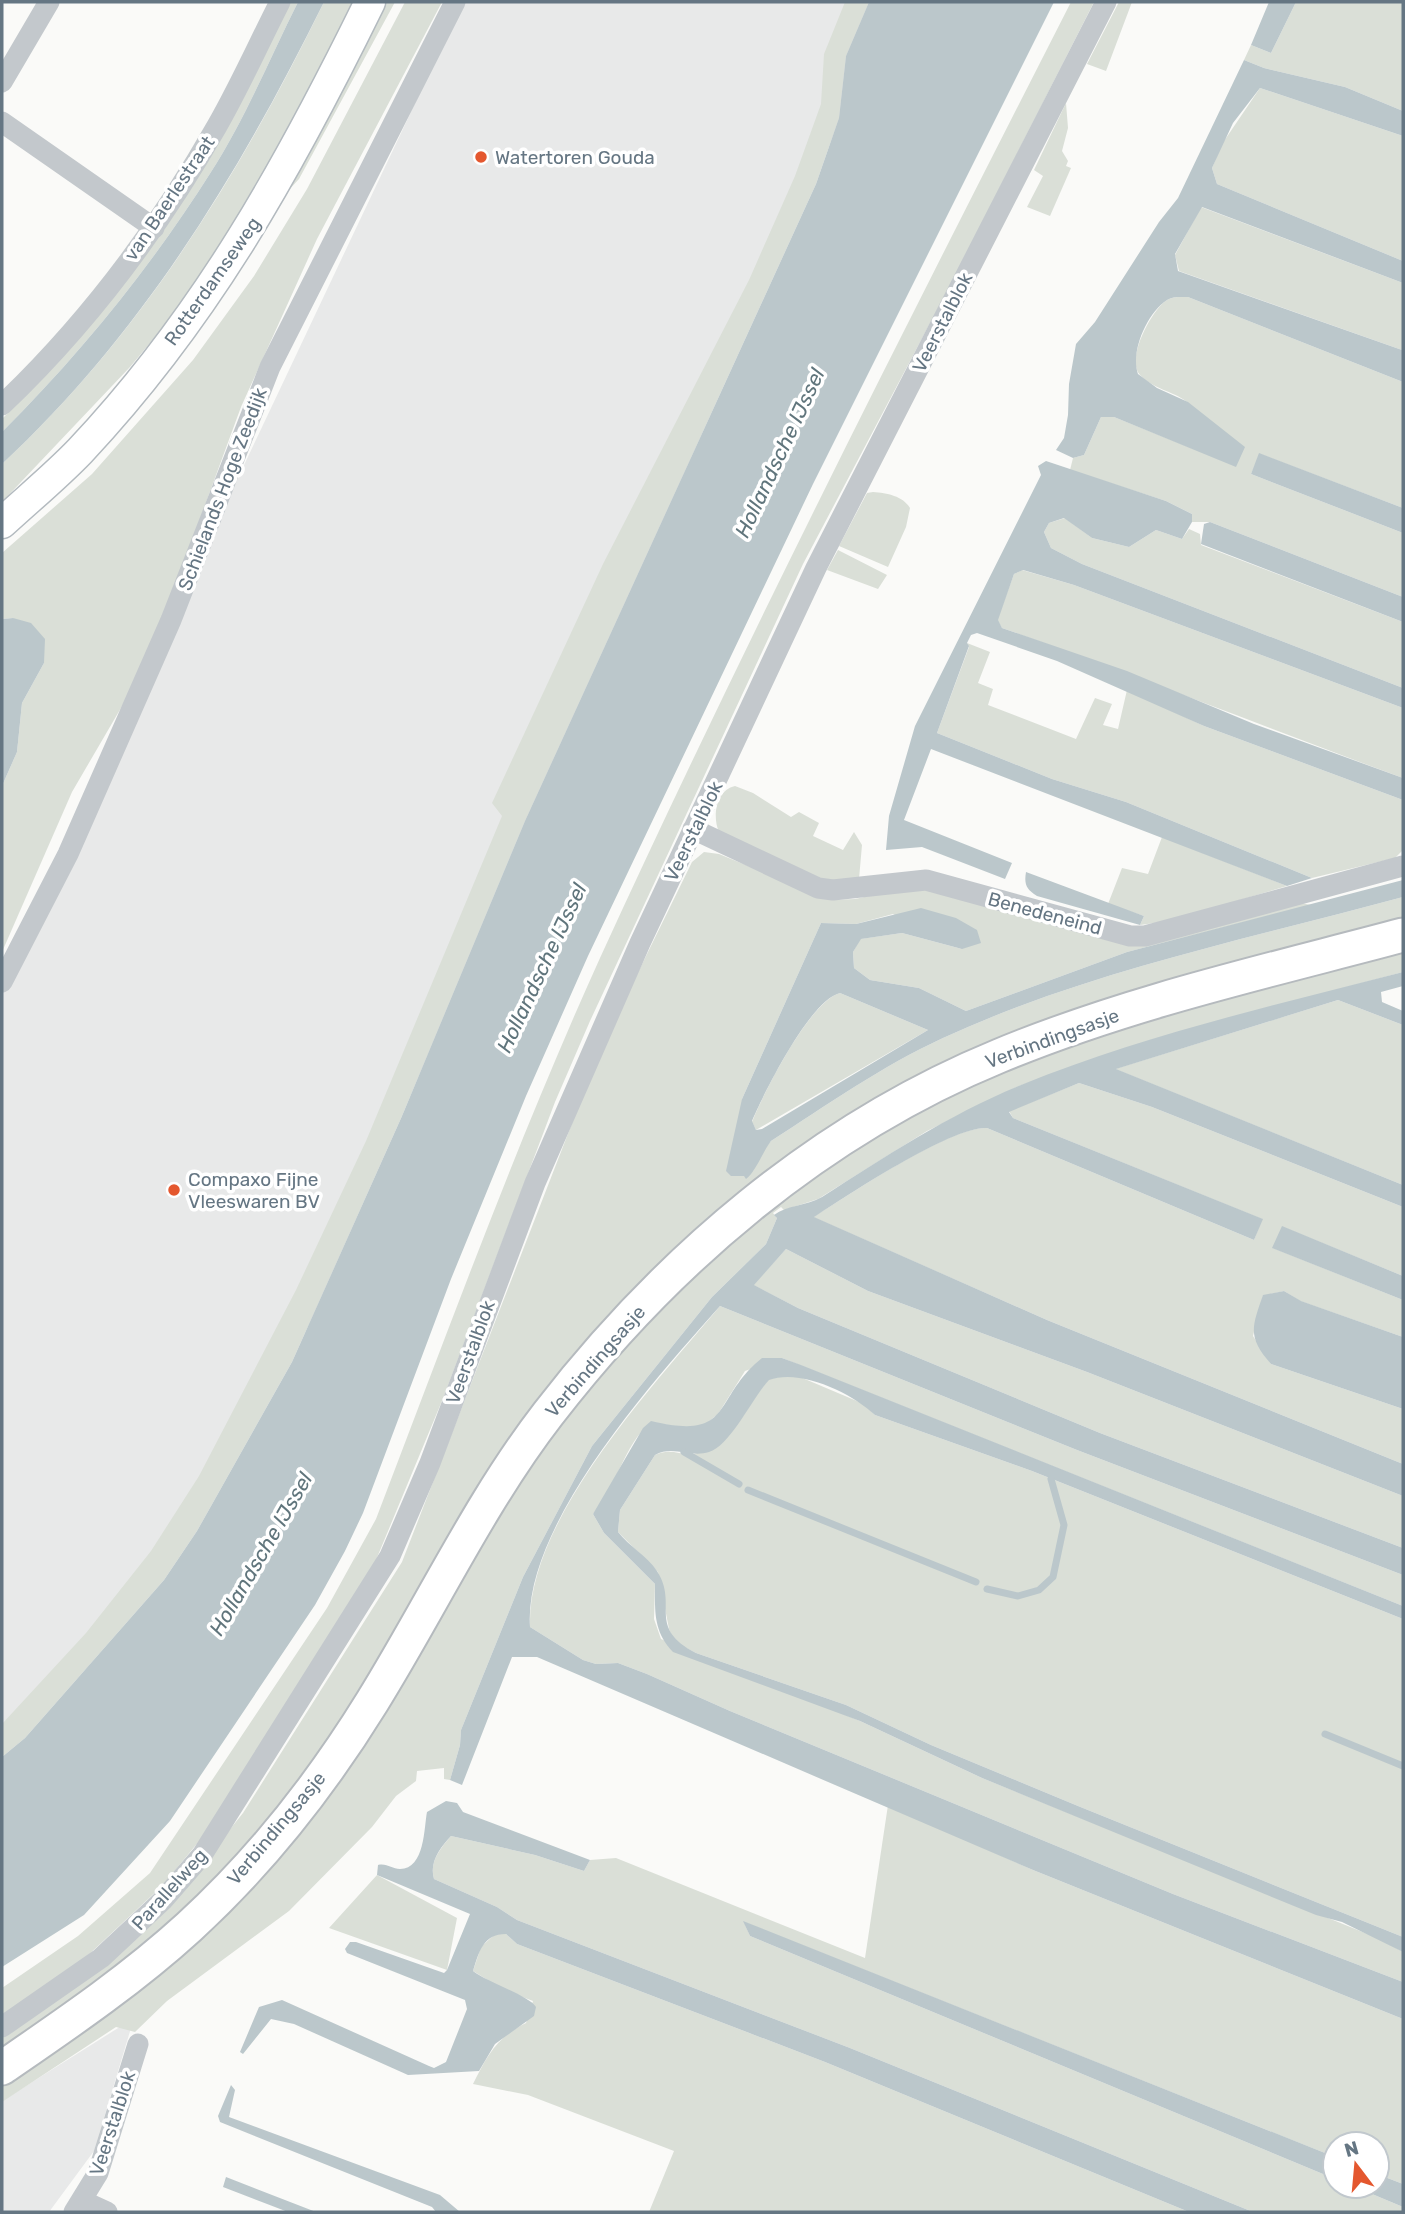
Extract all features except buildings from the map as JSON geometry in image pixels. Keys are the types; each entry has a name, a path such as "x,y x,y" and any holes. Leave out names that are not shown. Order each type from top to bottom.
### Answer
{"main road":[{"name":"Rotterdamseweg","path":"2,523 80,451 185,326 244,240 314,116 370,2"},
{"name":"Verbindingsasje","path":"2,2068 84,2012 158,1954 192,1924 260,1853 310,1791 370,1705 504,1479 545,1417 603,1347 668,1279 729,1222 855,1131 919,1094 994,1058 1062,1031 1141,1006 1403,934"}],"street":[{"path":"2,82 48,2"},
{"name":"van Baerlestraat","path":"2,405 52,357 154,228 217,125 280,2"},
{"name":"Schielands Hoge Zeedijk","path":"2,982 68,854 133,706 219,502 271,367 455,2"},
{"name":"Veerstalblok","path":"317,1676 390,1556 430,1463 535,1184 639,943 822,556 1106,2"},
{"path":"2,122 154,228"},
{"name":"Benedeneind","path":"693,829 818,888 833,890 926,880 1130,936 1171,929 1403,866"},
{"name":"Parallelweg","path":"2,2027 101,1958 163,1900 202,1855 317,1676"},
{"name":"Veerstalblok","path":"79,2207 98,2173 138,2044"},
{"path":"79,2207 107,2212"}],"shaded area":[{"path":"289,2 298,2 257,88 223,152 188,207 114,308 60,371 2,432 2,419 53,367"},
{"path":"324,2 358,2 238,225 174,314 130,367 2,502 2,464 53,414 144,306 223,189"},
{"path":"382,2 395,2 299,179 287,192"},
{"path":"405,2 442,2 317,239 241,407 179,576 132,689 72,792 2,952 2,786 17,752 22,703 44,663 13,618 2,619 2,553 92,474 193,360 254,276 307,189"},
{"path":"463,2 892,2 309,1325 88,1667 2,1727 2,977"},
{"path":"845,2 869,2 846,56 839,118 816,184 525,821 402,1116 292,1362 197,1531 164,1580 25,1738 2,1757 2,1724 86,1633 151,1551 199,1476 296,1290 366,1141 502,816 492,803 603,564 749,280 795,176 821,104 824,54"},
{"path":"1071,2 1094,2 957,272 803,564 590,1021 555,1102 444,1396 376,1560 200,1840 162,1886 84,1959 2,2016 2,1988 78,1936 150,1873 327,1608 376,1519 512,1166 600,958 772,597"},
{"path":"1119,2 1132,2 1106,71 1087,64"},
{"path":"1296,2 1403,2 1403,111 1345,87 1264,68 1244,60 1251,45 1271,53"},
{"path":"1260,88 1403,136 1403,261 1217,184 1212,168 1222,144"},
{"path":"1066,103 1068,128 1062,151 1068,161 1066,166 1071,168 1050,216 1027,207 1043,176 1034,170"},
{"path":"1201,207 1403,283 1402,350 1179,271 1175,255"},
{"path":"1188,297 1403,382 1403,508 1260,454 1251,474 1403,533 1403,597 1210,522 1192,522 1192,514 1166,501 1070,470 1073,458 1084,455 1101,417 1114,417 1236,466 1193,407 1145,380 1136,368 1138,347 1154,313 1169,299"},
{"path":"867,493 899,498 910,508 906,527 888,567 839,546"},
{"path":"1065,518 1092,538 1129,547 1156,530 1182,539 1189,529 1200,534 1201,545 1403,622 1403,688 1082,564 1051,548 1044,532 1049,523"},
{"path":"838,550 887,575 878,589 827,570"},
{"path":"1022,570 1074,585 1403,708 1403,778 1002,628 997,620 1014,574"},
{"path":"967,643 990,652 978,683 993,689 988,705 1076,739 1095,698 1112,704 1103,725 1118,729 1127,690 1204,726 1403,800 1403,850 1395,858 1312,878 1126,802 1052,779 937,733 969,647"},
{"path":"735,786 753,793 791,817 799,812 819,823 813,836 843,850 854,832 862,845 859,879 855,882 817,879 719,832 717,805 724,793"},
{"path":"1162,837 1287,886 1169,921 1140,925 1144,916 1108,904 1122,868 1148,874"},
{"path":"704,852 719,854 831,900 855,899 906,888 940,890 1129,941 1296,902 1311,905 1127,952 966,1011 919,988 870,980 854,968 853,952 860,939 902,933 962,949 893,914 856,924 821,923 742,1099 753,1171 758,1157 771,1141 834,1100 920,1049 998,1014 1170,958 1403,897 1403,921 1126,994 697,1234 377,1668 303,1779 227,1868 146,1946 2,2052 2,2036 219,1843 243,1813 402,1562 602,1046 692,862"},
{"path":"1403,949 1403,972 1154,1039 1019,1086 927,1131 818,1199 784,1210 781,1207 773,1213 777,1218 766,1244 712,1297 592,1446 523,1577 461,1730 460,1745 450,1780 444,1779 444,1768 417,1771 416,1781 396,1796 372,1827 289,1911 167,2001 135,2032 116,2027 2,2102 2,2083 165,1962 506,1501 576,1399 702,1264 811,1177 897,1123 988,1076 1114,1028"},
{"path":"840,993 928,1030 756,1130 752,1122 789,1049 815,1012"},
{"path":"1338,1000 1403,1025 1403,1185 1115,1069"},
{"path":"1079,1083 1152,1107 1403,1207 1403,1276 1283,1227 1273,1248 1403,1300 1403,1337 1300,1301 1284,1291 1263,1296 1253,1336 1271,1364 1403,1409 1403,1464 1047,1320 813,1217 925,1149 970,1130 987,1128 1254,1240 1262,1219 1013,1118 1009,1111"},
{"path":"786,1249 868,1291 1087,1372 1403,1496 1403,1548 1100,1433 798,1308 753,1285"},
{"path":"720,1306 1077,1450 1403,1575 1403,1606 782,1358 745,1371 718,1414 707,1423 690,1429 651,1422 633,1443 609,1491 593,1514 604,1533 655,1584 654,1619 661,1639 860,1721 982,1778 1380,1939 1403,1952 1403,1982 1173,1894 730,1711 647,1674 618,1663 596,1664 583,1660 530,1627 534,1586 549,1543 571,1499 630,1414"},
{"path":"793,1374 864,1404 875,1415 1032,1471 1403,1619 1403,1937 931,1745 846,1705 696,1653 674,1642 658,1572 618,1532 620,1510 655,1455 670,1452 692,1454 706,1451 718,1444 728,1436 769,1379"},
{"path":"888,1805 1033,1870 1403,2019 1403,2184 1391,2179 1391,2130 1321,2130 1321,2151 744,1922 750,1936 1321,2173 1321,2200 1386,2200 1403,2207 1403,2212 1253,2212 850,2048 517,1920 497,1907 434,1879 433,1867 436,1856 451,1836 535,1855 584,1871 590,1860 616,1858 865,1958"},
{"path":"377,1875 457,1918 447,1970 329,1928"},
{"path":"495,1934 506,1934 517,1944 825,2062 1189,2212 649,2212 674,2151 528,2095 473,2084 500,2041 526,2023 533,2001 504,1990 473,1971 481,1947"},
{"path":"134,2018 94,2151 49,2212 2,2212 2,2101"}],"water":[{"path":"298,2 324,2 258,128 222,189 143,306 100,361 53,414 2,464 2,432 60,371 114,308 164,242 211,172 246,110"},
{"name":"Hollandsche IJssel","path":"869,2 1054,2 813,484 588,956 526,1096 451,1279 363,1513 345,1551 315,1605 170,1821 84,1915 2,1967 2,1757 25,1738 164,1580 197,1531 292,1362 402,1116 525,821 816,184 839,118 846,56"},
{"path":"1269,2 1296,2 1271,53 1251,45"},
{"path":"1244,60 1264,68 1345,87 1403,111 1403,136 1260,88 1233,123 1212,168 1217,184 1403,261 1403,283 1202,207 1175,254 1178,271 1402,350 1403,347 1403,382 1188,297 1172,298 1153,314 1142,334 1136,355 1138,374 1157,388 1188,402 1245,447 1236,467 1114,417 1101,417 1084,455 1073,458 1056,450 1064,438 1076,344 1095,322 1159,222 1178,198"},
{"path":"1259,453 1403,508 1403,533 1251,474"},
{"path":"1046,461 1166,501 1192,514 1192,522 1182,539 1156,530 1129,547 1092,538 1064,518 1049,523 1044,532 1051,548 1082,564 1403,688 1403,708 1074,585 1023,570 1014,574 998,620 1002,628 1127,671 1254,724 1403,778 1403,800 1204,726 1057,661 977,633 971,635 967,643 969,646 937,733 1052,779 1126,802 1312,878 1287,886 931,749 904,820 1012,863 1005,879 922,847 886,850 889,816 915,726 1041,475 1038,466"},
{"path":"1210,522 1403,597 1403,622 1201,544 1204,524"},
{"path":"13,618 31,623 45,639 44,663 22,703 17,752 2,786 2,619"},
{"path":"1026,872 1144,916 1140,925 1037,896 1027,886"},
{"path":"1403,880 1403,897 1170,958 998,1014 920,1049 877,1073 771,1141 746,1179 744,1176 731,1176 726,1171 742,1099 821,923 856,924 921,908 956,918 977,930 981,943 962,949 902,933 861,939 853,952 854,968 870,980 919,988 966,1011 1127,952","holes":["840,993 928,1030 762,1129 756,1130 752,1121 777,1070 802,1029 828,999"]},
{"path":"1403,972 1403,986 1381,992 1382,1002 1403,1011 1403,1025 1338,1000 1116,1069 1403,1185 1403,1207 1152,1107 1079,1083 1009,1112 1013,1118 1263,1219 1254,1240 987,1128 971,1130 926,1149 814,1217 1047,1320 1403,1464 1403,1496 1087,1372 868,1291 786,1249 754,1285 798,1308 1100,1433 1403,1548 1403,1575 1077,1450 720,1306 629,1413 570,1500 548,1544 533,1587 530,1627 583,1660 596,1664 618,1663 647,1674 730,1711 1173,1894 1403,1982 1403,2019 1033,1870 537,1657 512,1657 462,1785 450,1780 460,1745 461,1730 523,1577 592,1446 712,1297 766,1244 777,1218 774,1215 822,1197 894,1151 995,1096 1067,1067 1162,1036"},
{"path":"1282,1226 1403,1276 1403,1300 1272,1248"},
{"path":"1284,1291 1301,1301 1403,1337 1403,1409 1271,1364 1255,1339 1254,1324 1263,1295"},
{"path":"762,1358 782,1358 801,1365 1403,1606 1403,1619 1032,1471 875,1415 840,1391 825,1385 795,1377 782,1377 769,1380 733,1431 717,1448 695,1454 668,1451 655,1455 620,1510 618,1532 657,1571 663,1583 667,1625 681,1643 696,1653 846,1705 931,1745 1403,1937 1403,1952 1342,1922 1316,1915 982,1778 860,1721 673,1652 659,1628 655,1612 655,1584 604,1533 593,1514 643,1428 651,1421 678,1426 710,1421 746,1373"},
{"path":"446,1801 457,1803 463,1812 590,1860 584,1871 535,1855 451,1836 434,1861 434,1879 497,1907 517,1920 850,2048 1253,2212 1189,2212 825,2062 517,1944 506,1934 492,1937 483,1945 473,1971 526,1998 536,2007 534,2016 495,2044 479,2071 408,2075 294,2024 271,2019 243,2054 240,2052 259,2007 282,2000 434,2068 446,2062 467,2009 465,2000 347,1953 345,1949 350,1942 356,1942 444,1973 447,1970 470,1914 377,1875 378,1865 400,1869 414,1862 422,1846 427,1812"},
{"path":"743,1921 1321,2151 1321,2173 750,1936"},
{"path":"231,2085 235,2090 229,2117 440,2195 460,2212 436,2212 432,2207 220,2122 218,2116"},
{"path":"226,2177 316,2212 288,2212 223,2187"},
{"path":"1391,2179 1403,2184 1403,2207 1386,2200 1391,2200"}],"waterway":[{"path":"684,1452 739,1484"},
{"path":"987,1589 1018,1596 1039,1590 1053,1577 1064,1525 1051,1479"},
{"path":"748,1490 976,1582"},
{"path":"1325,1734 1403,1766"}],"place":[{"name":"Watertoren Gouda","path":"481,157"},
{"name":"Compaxo Fijne Vleeswaren BV","path":"174,1190"}]}
